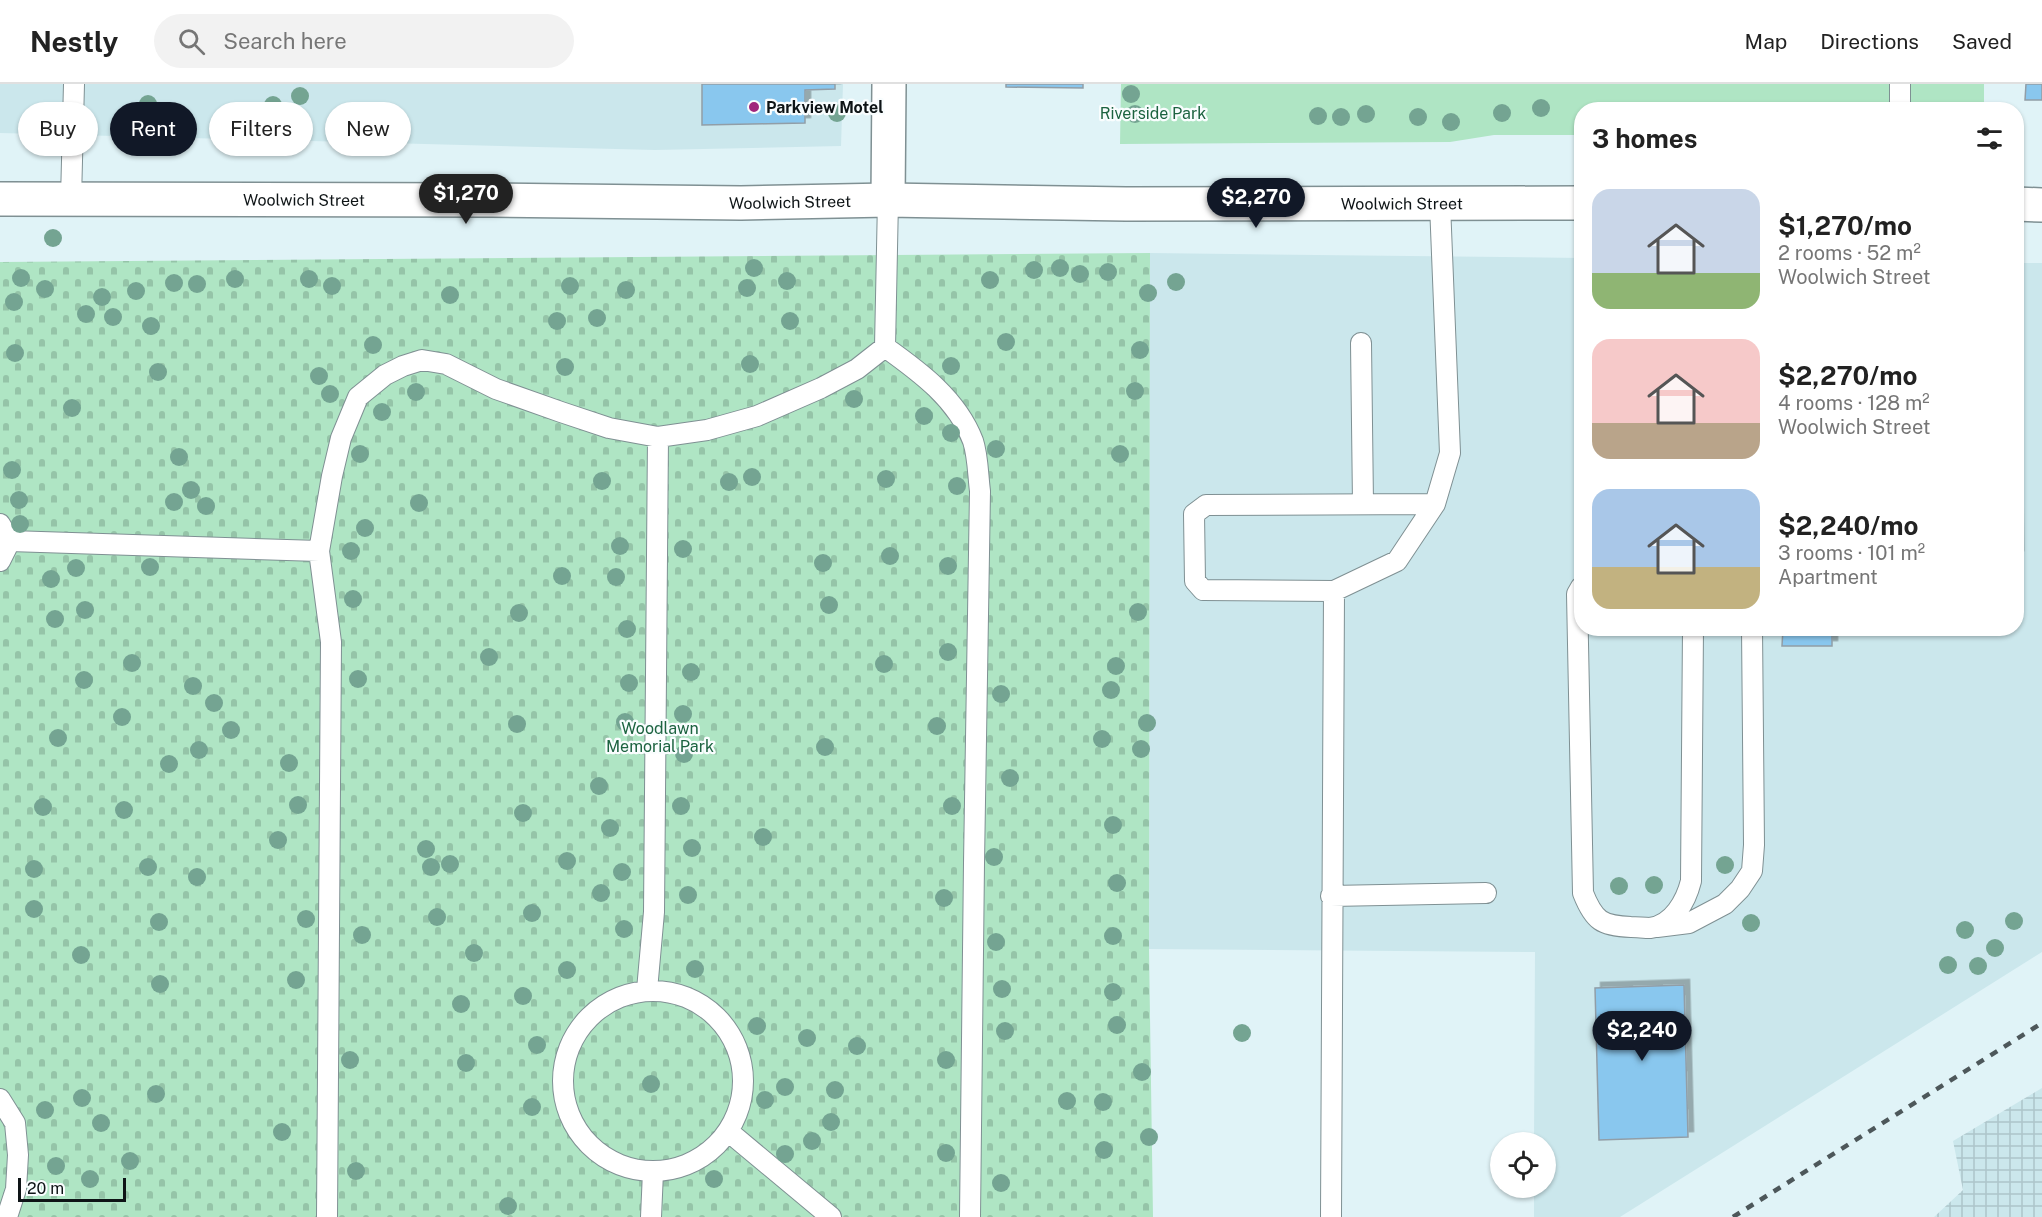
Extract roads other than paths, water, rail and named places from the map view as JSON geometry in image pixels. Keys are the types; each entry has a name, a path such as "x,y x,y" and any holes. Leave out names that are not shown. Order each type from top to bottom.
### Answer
{"main road":[{"path":"888,200 889,84"},
{"name":"Woolwich Street","path":"0,199 741,203 888,200 1126,204 1574,203"},
{"path":"2024,204 2042,205"}],"lane":[{"path":"71,199 74,84"},
{"path":"1900,84 1900,102"},
{"path":"327,1217 332,642 318,551 341,438 358,397 385,375 422,360 446,363 496,389 609,428 658,437 707,430 757,416 857,369 885,347 888,200"},
{"path":"1435,504 1206,506 1194,514 1195,581 1203,590 1334,591 1397,561 1435,504 1450,453 1440,204"},
{"path":"1360,342 1363,504"},
{"path":"885,347 941,392 962,419 974,442 980,491 970,1217"},
{"path":"647,990 654,912 658,437"},
{"path":"0,561 5,533 318,551"},
{"path":"1331,1217 1334,591"},
{"path":"1579,636 1583,893 1589,908 1597,919 1610,926 1652,928 1689,923 1725,904 1740,889 1752,871 1755,844 1752,636"},
{"path":"1652,928 1669,919 1682,905 1691,881 1693,636"},
{"path":"1331,896 1486,893"},
{"path":"647,990 676,993 702,1004 723,1023 738,1047 744,1075 741,1104 729,1132 710,1152 683,1167 653,1172 623,1167 595,1152 575,1129 564,1100 562,1069 572,1039 591,1015 617,998 647,990"},
{"path":"0,1099 15,1123 18,1155 16,1189 7,1217"},
{"path":"729,1132 831,1217"},
{"path":"651,1217 653,1172"}],"railway":[{"path":"1733,1217 2042,1023"}],"place":[{"name":"Parkview Motel","path":"754,107"}],"park label":[{"name":"Riverside Park","path":"1153,113"},
{"name":"Woodlawn Memorial Park","path":"660,737"}]}
